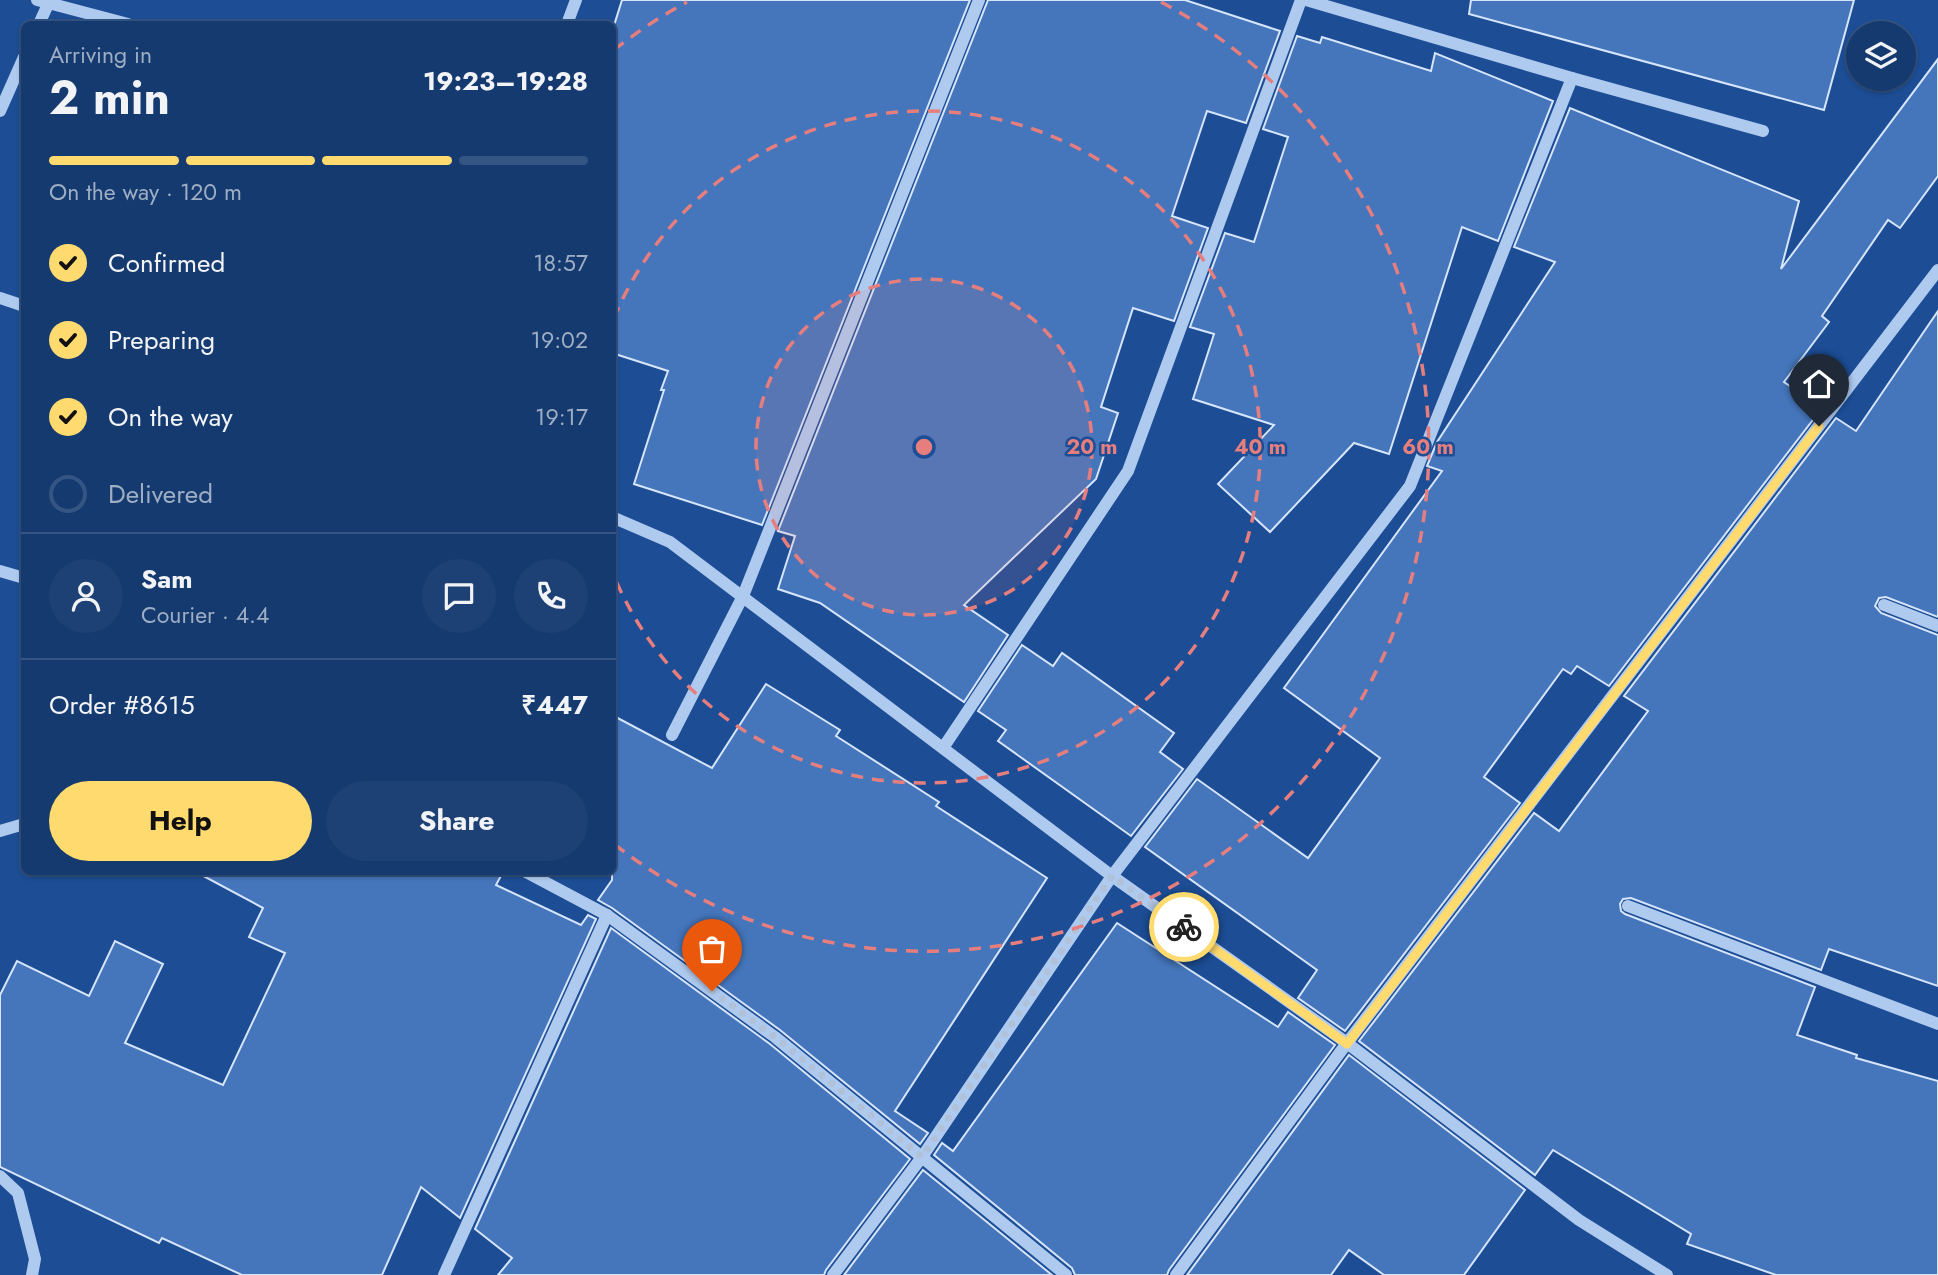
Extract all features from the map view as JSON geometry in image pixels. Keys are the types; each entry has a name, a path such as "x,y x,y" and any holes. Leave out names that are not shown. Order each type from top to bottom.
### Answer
{"street":[{"path":"568,21 576,0"},
{"path":"672,735 743,596 979,0"},
{"path":"943,748 1128,471 1301,0"},
{"path":"1306,0 1763,131"},
{"path":"40,21 45,1 117,21"},
{"path":"0,111 21,64"},
{"path":"833,1275 922,1157 1112,876 1410,486 1572,78"},
{"path":"1175,1275 1347,1044 1938,270"},
{"path":"0,298 21,305"},
{"path":"616,519 670,542 1112,876 1347,1044 1579,1220 1667,1275"},
{"path":"0,571 21,577"},
{"path":"1884,605 1938,626"},
{"path":"0,831 21,825"},
{"path":"532,875 607,915 775,1037 1066,1275"},
{"path":"1628,906 1938,1024"},
{"path":"444,1275 607,915"},
{"path":"0,1176 18,1193 35,1259 32,1275"}],"building":[{"path":"622,0 970,0 762,525 634,484 668,371 616,354 615,21"},
{"path":"988,0 1185,0 1280,31 1246,123 1207,111 1172,216 1208,228 1174,321 1133,308 1101,407 1118,413 1096,479 964,605 1008,635 964,702 820,603 778,589 795,536 778,531"},
{"path":"1471,0 1854,0 1848,21 1846,21 1824,110 1469,14"},
{"path":"1297,36 1320,43 1322,37 1431,71 1435,53 1553,101 1498,241 1462,227 1389,454 1354,443 1270,532 1218,484 1274,425 1193,399 1214,334 1190,327 1225,233 1254,242 1288,137 1263,129"},
{"path":"1938,59 1938,176 1900,228 1888,220 1822,316 1829,322 1784,382 1822,408 1609,686 1577,666 1571,674 1563,669 1484,777 1520,803 1345,1031 1298,998 1317,970 1145,847 1197,779 1308,858 1380,758 1284,688 1442,471 1427,466 1437,442 1555,262 1514,247 1570,108 1799,201 1781,269"},
{"path":"1938,311 1938,617 1886,597 1879,598 1875,606 1881,613 1938,635 1938,986 1829,949 1821,970 1631,898 1623,899 1620,904 1621,911 1625,914 1815,987 1797,1035 1857,1055 1856,1058 1938,1081 1938,1275 1776,1275 1687,1244 1691,1234 1553,1150 1535,1175 1359,1041 1534,813 1559,831 1648,711 1624,696 1836,418 1856,431"},
{"path":"1022,645 1053,666 1062,653 1174,733 1160,752 1183,769 1131,836 998,741 1006,730 978,711"},
{"path":"766,684 840,730 836,736 939,802 936,806 1047,878 895,1111 928,1133 920,1144 780,1030 598,900 612,880 612,875 616,875 616,717 712,768"},
{"path":"202,875 501,875 496,885 581,925 588,915 596,919 460,1218 421,1187 382,1275 242,1275 162,1238 159,1243 0,1167 0,995 17,961 89,996 115,941 163,964 125,1043 223,1085 285,953 249,937 263,908"},
{"path":"1117,923 1278,1027 1288,1012 1335,1045 1167,1275 1075,1275 1072,1268 934,1155 942,1143 953,1151"},
{"path":"611,928 770,1044 910,1159 824,1275 498,1275 512,1258 475,1229"},
{"path":"1349,1055 1525,1190 1464,1275 1384,1275 1349,1250 1331,1275 1187,1275"},
{"path":"923,1170 1052,1275 844,1275"}],"way so far":[{"path":"712,991 775,1037 922,1157 1112,876 1184,927"}],"route":[{"path":"1184,927 1347,1044 1819,426"}]}
